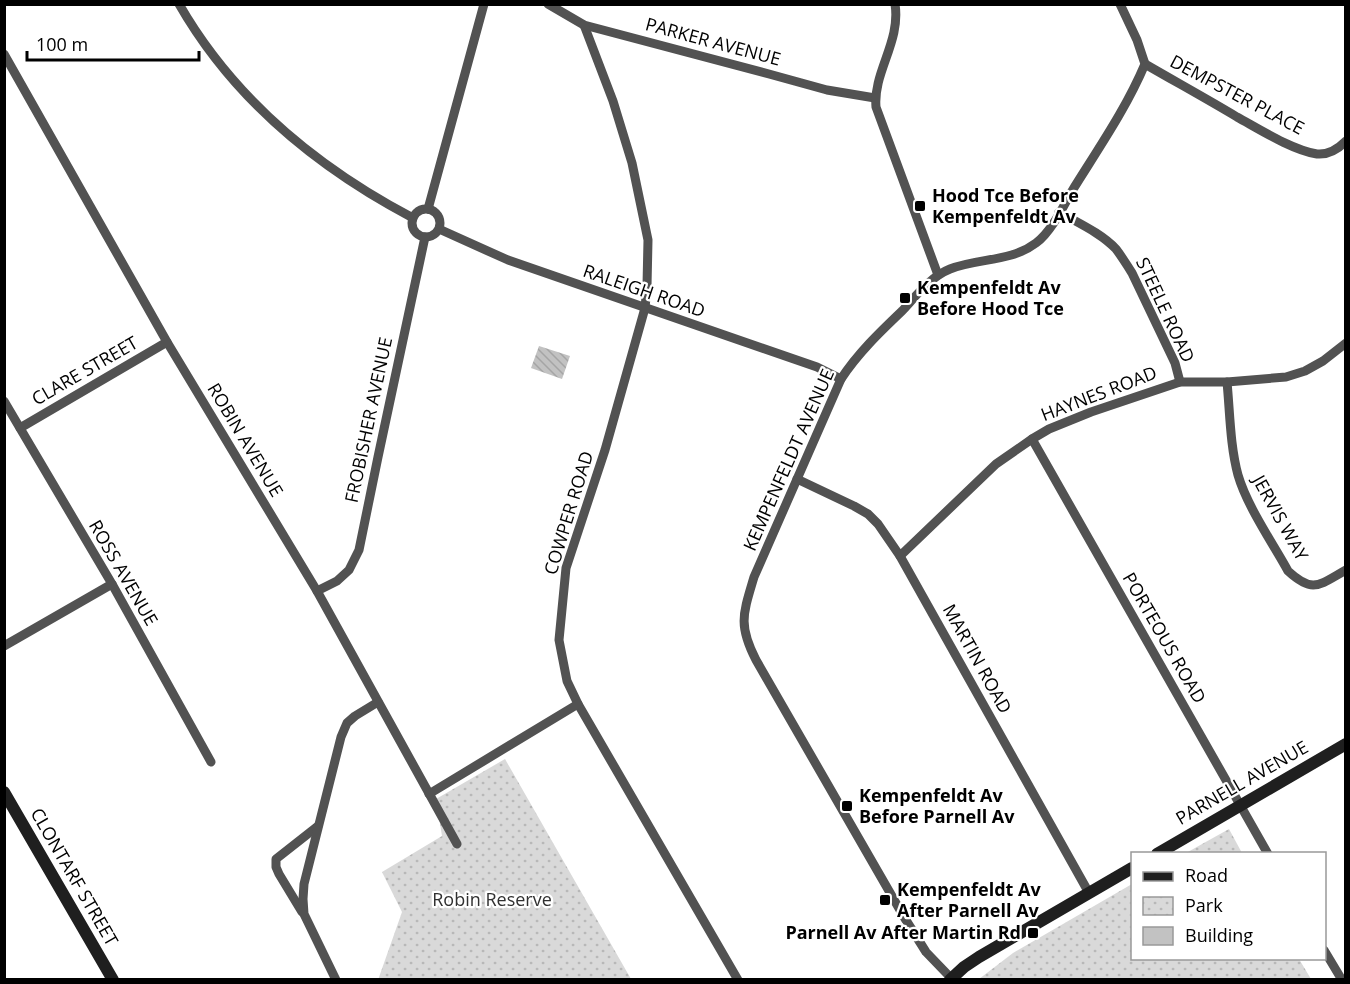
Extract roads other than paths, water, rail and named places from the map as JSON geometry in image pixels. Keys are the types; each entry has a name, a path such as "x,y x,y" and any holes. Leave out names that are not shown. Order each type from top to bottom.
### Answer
{"street":[{"path":"179,4 200,39 218,62 266,115 310,153 341,175 413,218"},
{"path":"429,209 484,4"},
{"name":"PARKER AVENUE","path":"548,4 584,25 827,90 875,98"},
{"path":"895,4 896,25 893,42 875,98 878,115 938,275"},
{"path":"1120,4 1137,40 1145,64"},
{"name":"COWPER ROAD","path":"584,25 613,101 632,163 648,240 647,286 645,308 605,450 566,568 559,640 567,681 578,704 738,980"},
{"name":"ROBIN AVENUE","path":"4,54 167,342 317,591 457,844"},
{"name":"DEMPSTER PLACE","path":"1145,64 1293,146 1316,154 1323,154 1333,151 1346,141"},
{"name":"KEMPENFELDT AVENUE","path":"950,979 926,952 904,917 767,681 748,644 744,615 754,577 841,379 860,352 938,275 950,269 1010,256 1043,238 1134,89 1145,64"},
{"path":"429,209 436,213 440,221 439,229 433,236 425,237 417,234 412,226 413,218 419,211 429,209"},
{"name":"STEELE ROAD","path":"1059,212 1102,238 1115,248 1124,260 1175,363 1180,382"},
{"name":"RALEIGH ROAD","path":"439,229 508,261 817,368 841,379"},
{"name":"FROBISHER AVENUE","path":"317,591 349,570 359,550 425,237"},
{"name":"CLARE STREET","path":"20,428 167,342"},
{"name":"HAYNES ROAD","path":"900,556 996,464 1032,439 1056,426 1090,412 1180,382 1227,382 1286,377 1305,371 1323,361 1346,343"},
{"name":"JERVIS WAY","path":"1227,382 1238,474 1251,505 1288,571 1306,584 1314,586 1346,570"},
{"name":"ROSS AVENUE","path":"4,401 112,584 211,762"},
{"name":"PORTEOUS ROAD","path":"1032,439 1267,852"},
{"name":"MARTIN ROAD","path":"797,479 854,506 868,514 878,524 900,556 1089,893"},
{"path":"4,646 112,584"},
{"path":"304,914 304,884 341,737 347,723 378,702"},
{"path":"429,794 578,704"},
{"name":"PARNELL AVENUE","path":"1160,852 1346,744"},
{"name":"CLONTARF STREET","path":"4,792 113,980"},
{"path":"318,825 276,859 276,867 304,914 335,979"},
{"path":"950,979 979,957 1131,869"},
{"path":"1326,953 1342,980"}],"place":[{"name":"Hood Tce Before Kempenfeldt Av","path":"920,206"},
{"name":"Kempenfeldt Av Before Hood Tce","path":"905,298"},
{"name":"Kempenfeldt Av Before Parnell Av","path":"847,806"},
{"name":"Kempenfeldt Av After Parnell Av","path":"885,900"},
{"name":"Parnell Av After Martin Rd","path":"1033,933"}],"park label":[{"name":"Robin Reserve","path":"492,900"}]}
